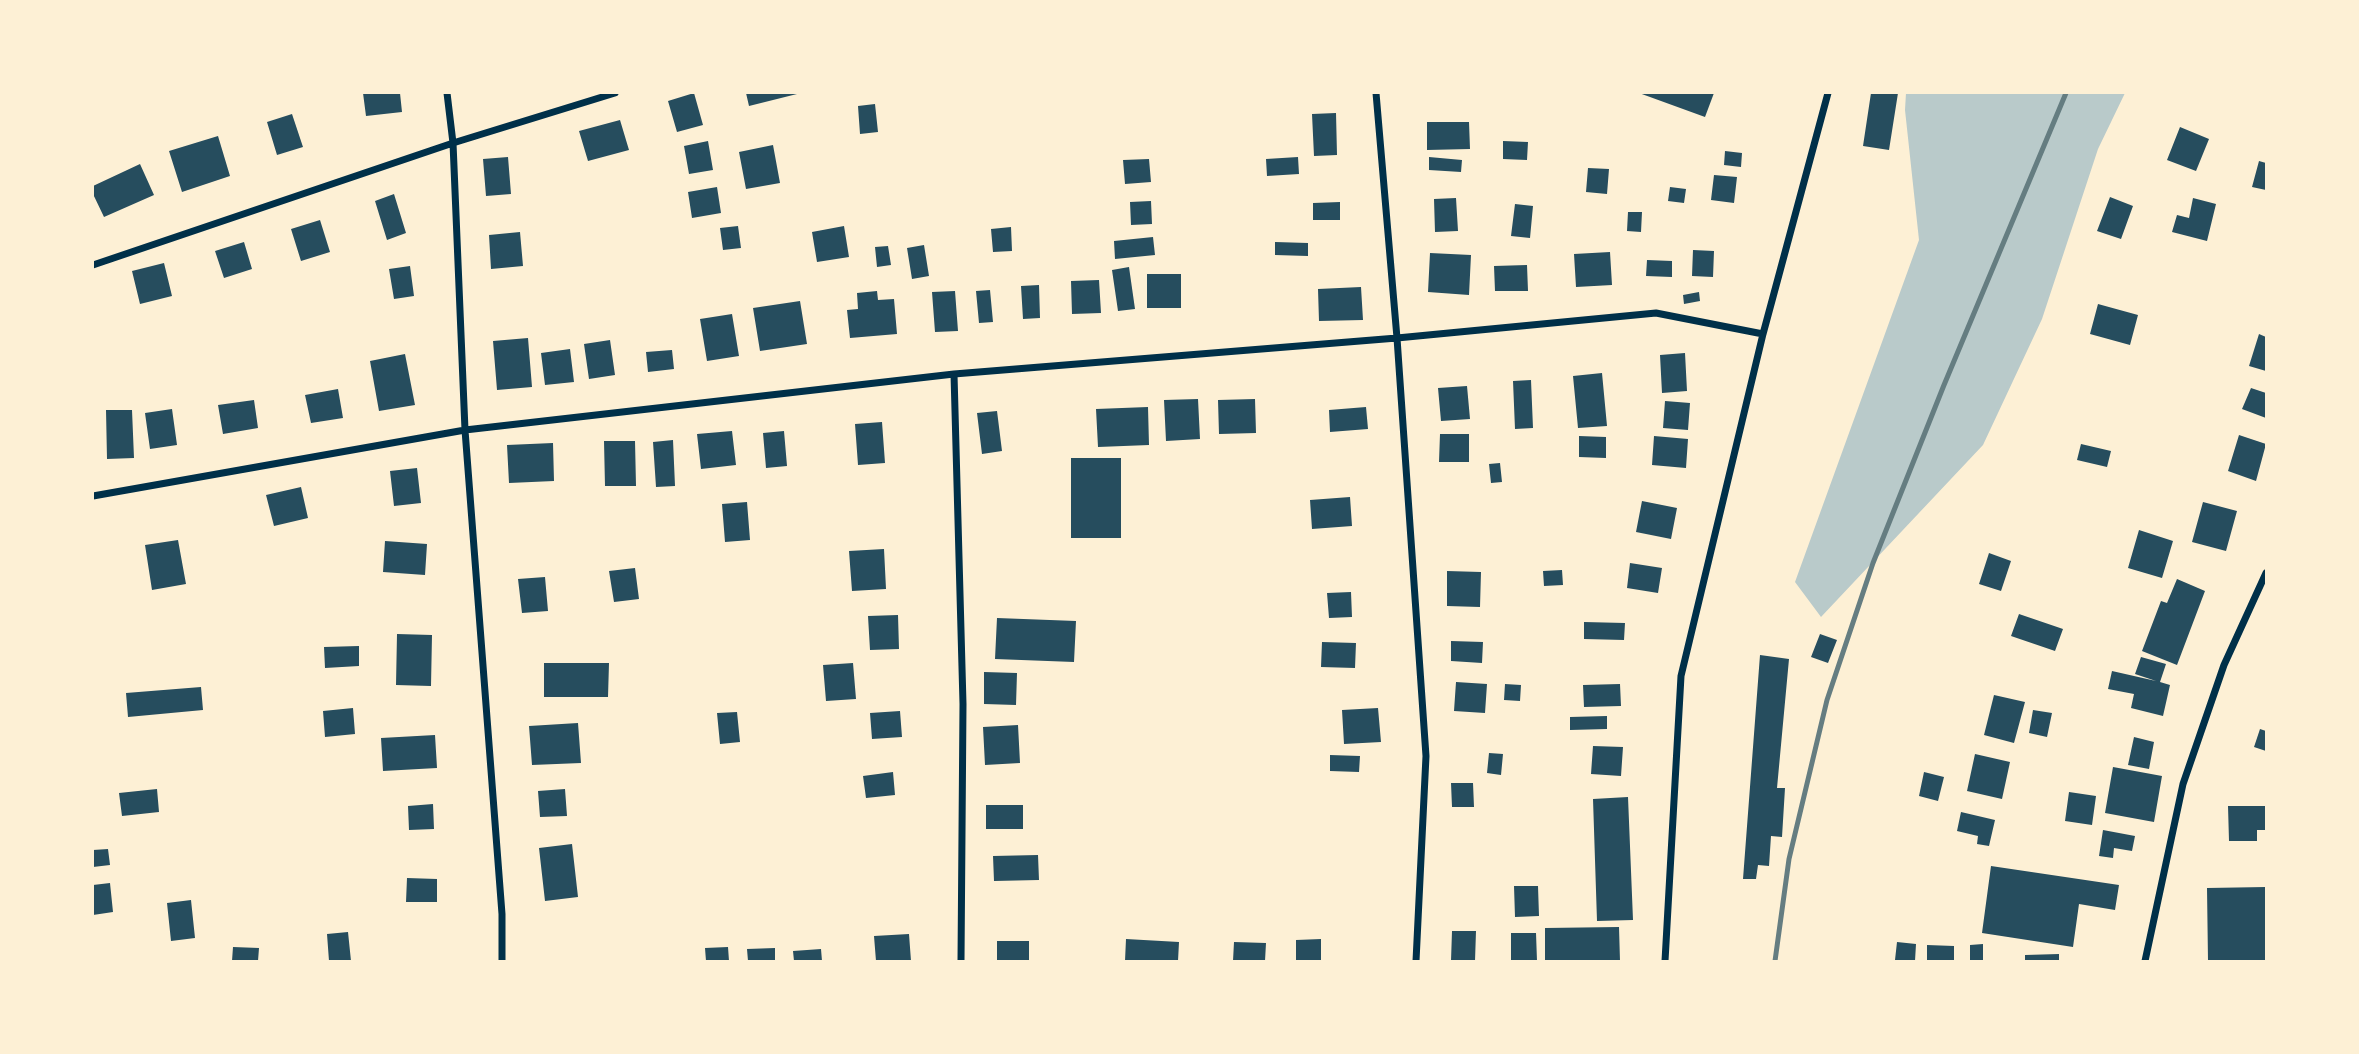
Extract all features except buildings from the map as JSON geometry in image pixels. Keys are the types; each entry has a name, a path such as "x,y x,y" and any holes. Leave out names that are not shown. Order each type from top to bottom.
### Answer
{"street":[{"path":"447,93 453,143 465,430 502,914 502,961"},
{"path":"93,265 453,143 615,93"},
{"path":"1376,93 1397,338 1426,756 1416,961"},
{"path":"1665,961 1681,676 1763,334 1828,93"},
{"path":"93,496 465,430 954,374 1397,338 1656,313 1763,334"},
{"path":"954,374 963,704 961,961"},
{"path":"2145,961 2183,784 2224,665 2266,573"}],"shaded area":[{"path":"1906,93 2125,93 2098,149 2042,319 1983,445 1821,617 1795,582 1919,240 1905,110"}],"railway":[{"path":"1775,961 1789,859 1827,700 1873,563 2066,93"}]}
